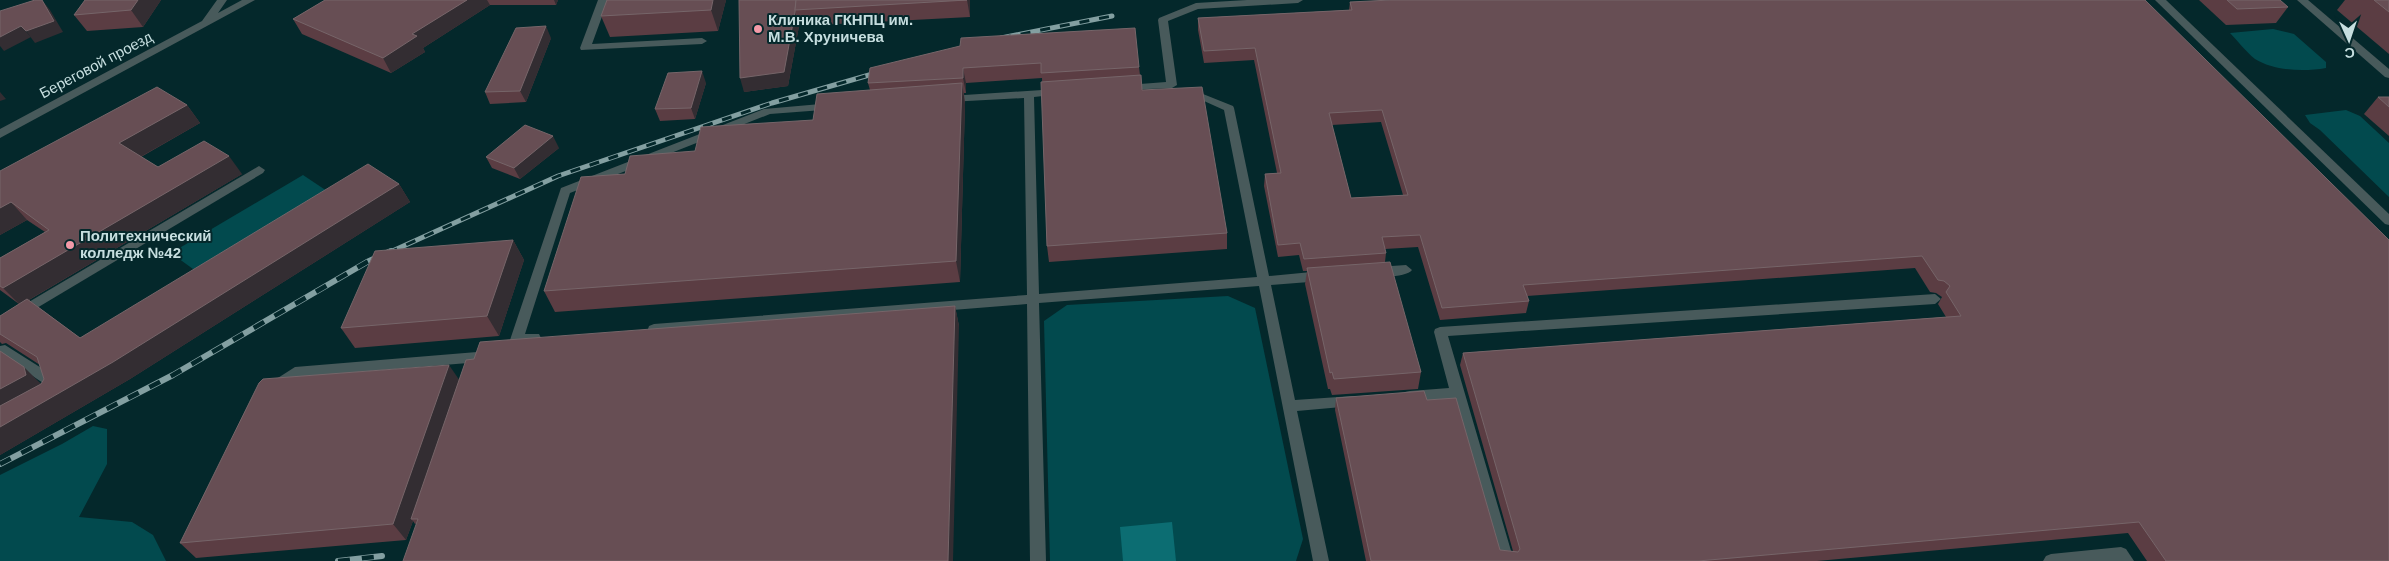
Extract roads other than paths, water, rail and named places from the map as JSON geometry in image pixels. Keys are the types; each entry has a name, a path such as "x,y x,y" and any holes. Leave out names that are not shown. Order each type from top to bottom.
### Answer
{"street":[{"name":"Береговой проезд","path":"206,23 222,0"},
{"name":"Береговой проезд","path":"0,134 250,0"},
{"path":"603,0 585,48 702,41"},
{"path":"1172,85 1163,20 1195,3 1298,0"},
{"path":"2160,0 2389,221"},
{"path":"2302,0 2389,75"},
{"path":"1115,89 1172,85 1229,108 1262,281 1321,561"},
{"path":"932,100 1067,92"},
{"path":"1029,94 1038,561"},
{"path":"517,340 565,191 768,111 845,106"},
{"path":"0,325 259,170"},
{"path":"1368,273 1406,270"},
{"path":"646,329 1339,275"},
{"path":"1506,561 1440,332 1935,299"},
{"path":"266,394 295,372 477,357 517,340 547,337"},
{"path":"5,350 49,380 52,395 45,399"},
{"path":"468,385 477,357"},
{"path":"1398,397 1457,393"},
{"path":"1288,406 1368,400"},
{"path":"2051,561 2121,554 2126,561"}],"railway":[{"path":"1001,38 1112,16"},
{"path":"388,253 558,176 772,103 883,71"},
{"path":"0,464 173,375 367,262 391,251"},
{"path":"338,561 382,556"}],"place":[{"name":"Клиника ГКНПЦ им. М.В. Хруничева","path":"758,29"},
{"name":"Политехнический колледж №42","path":"70,245"}]}
